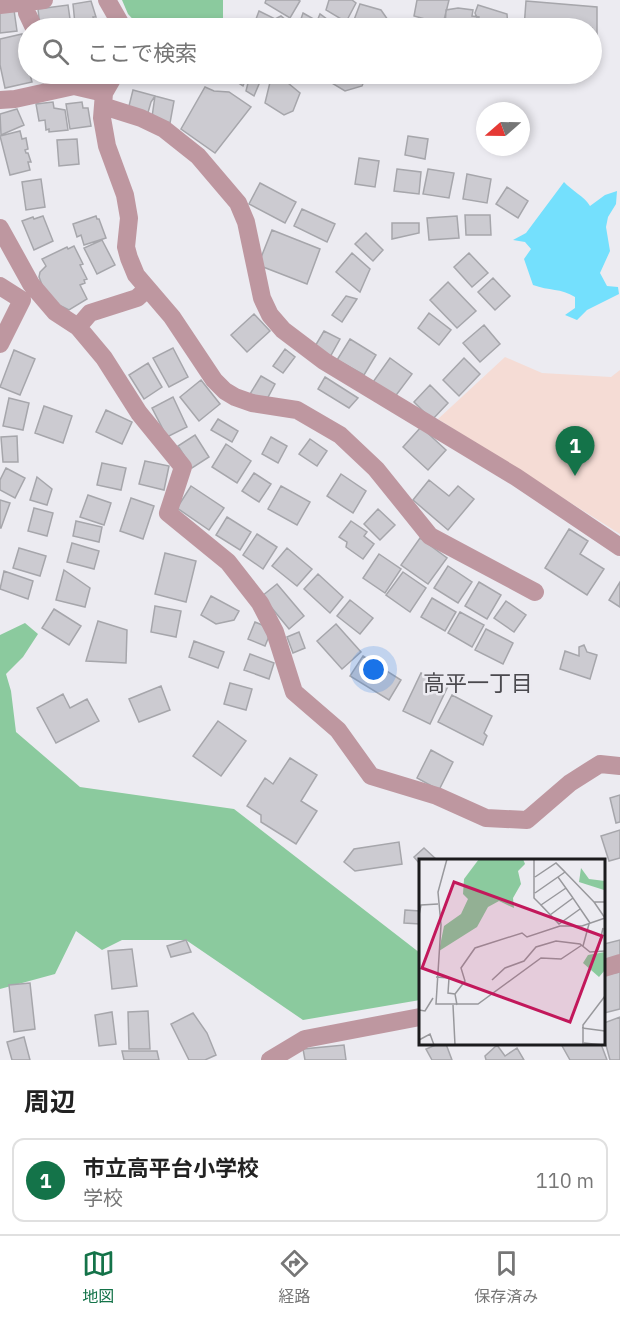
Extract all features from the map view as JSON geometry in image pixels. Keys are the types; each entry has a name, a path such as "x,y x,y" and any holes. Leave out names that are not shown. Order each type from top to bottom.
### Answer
{"street":[{"path":"0,5 44,0"},
{"path":"107,0 117,18"},
{"path":"0,100 15,99 51,84"},
{"path":"69,84 104,99 172,135 198,156 238,203 246,222 262,298 270,315 283,330 324,361 516,477 620,547"},
{"path":"111,84 104,99 102,118 107,146 125,195 129,218 126,247 129,258 136,274 172,317 214,380 225,392 252,403 297,410 339,435 376,469 430,536 536,592"},
{"path":"0,228 32,284 55,312 78,327 104,358 139,413 183,467 168,513 228,562 261,603 275,632 294,693 338,730 371,776 437,796 486,818 527,820 570,783 600,764 620,766"},
{"path":"0,344 32,284"},
{"path":"0,286 22,300"},
{"path":"78,327 90,312 137,298 147,289"},
{"path":"605,967 620,963"},
{"path":"270,1060 305,1039 419,1017"}],"shaded area":[{"path":"505,357 542,373 611,377 620,370 620,534 438,419"}],"green space":[{"path":"122,0 223,0 223,18 132,18"},
{"path":"25,623 38,634 23,657 6,674 11,691 16,732 80,787 234,809 419,952 419,1000 303,1020 186,940 122,940 102,950 76,931 55,974 0,989 0,635"}],"water":[{"path":"564,182 590,206 605,195 617,191 616,204 608,217 606,227 610,251 600,273 607,286 618,287 619,294 587,310 577,320 565,315 575,308 575,297 565,292 533,285 524,259 531,249 525,242 513,240 526,233"}],"building":[{"path":"266,0 300,1 290,18 265,3"},
{"path":"329,0 352,0 356,3 348,18 339,18 326,10"},
{"path":"417,0 449,0 444,18 414,16"},
{"path":"91,1 96,17 74,18 73,4"},
{"path":"526,1 597,7 597,18 525,18"},
{"path":"360,4 381,10 387,18 355,18"},
{"path":"68,5 70,18 39,18 38,9"},
{"path":"478,5 507,14 507,18 477,18 475,13"},
{"path":"458,8 473,10 472,16 479,18 446,18 446,10"},
{"path":"14,10 17,31 0,33 0,12"},
{"path":"259,11 273,18 256,18"},
{"path":"303,13 312,18 301,18"},
{"path":"18,35 18,84 23,84 5,88 0,65 0,39"},
{"path":"248,84 259,84 254,96 246,91"},
{"path":"270,84 289,84 300,93 293,111 284,115 265,103"},
{"path":"333,84 363,84 362,86 345,91"},
{"path":"205,87 214,91 229,92 251,107 215,153 181,129"},
{"path":"133,90 155,96 147,116 128,110"},
{"path":"155,96 174,101 170,123 152,117"},
{"path":"53,102 54,108 65,110 68,130 49,132 49,129 46,130 45,120 39,121 36,104"},
{"path":"82,102 83,108 88,108 91,126 70,129 66,104"},
{"path":"17,109 24,125 1,135 0,114"},
{"path":"20,131 22,139 26,138 28,149 25,150 31,162 28,162 30,170 10,175 0,136"},
{"path":"408,136 428,139 425,159 405,155"},
{"path":"77,139 79,164 59,166 57,140"},
{"path":"359,158 379,161 375,187 355,184"},
{"path":"397,169 421,172 419,194 394,191"},
{"path":"428,169 454,173 449,198 423,194"},
{"path":"467,174 491,179 487,203 463,199"},
{"path":"41,179 45,207 26,210 22,182"},
{"path":"260,183 296,202 285,223 249,204"},
{"path":"507,187 528,201 518,218 496,204"},
{"path":"302,209 335,224 327,242 294,226"},
{"path":"465,215 490,215 491,235 466,235"},
{"path":"43,216 53,241 34,250 22,221"},
{"path":"96,216 106,238 84,245 81,235 77,237 73,224"},
{"path":"457,216 459,238 429,240 427,218"},
{"path":"392,223 419,223 419,233 392,239"},
{"path":"272,230 320,249 307,284 258,265"},
{"path":"366,233 383,250 373,261 355,244"},
{"path":"102,240 115,265 97,274 84,248"},
{"path":"74,246 87,279 80,285 87,299 69,310 55,303 44,290 39,277 40,272 46,266 42,259"},
{"path":"352,253 370,269 360,292 336,272"},
{"path":"469,253 488,273 472,287 454,267"},
{"path":"493,278 510,296 495,310 478,292"},
{"path":"448,282 476,311 457,328 430,300"},
{"path":"346,296 357,299 342,322 332,315"},
{"path":"429,313 451,330 439,345 418,328"},
{"path":"254,314 270,331 247,352 231,335"},
{"path":"484,325 500,344 480,362 463,343"},
{"path":"324,331 340,339 330,357 314,348"},
{"path":"350,339 376,355 364,375 337,360"},
{"path":"173,348 188,377 169,387 153,358"},
{"path":"285,349 295,357 283,373 273,366"},
{"path":"14,350 35,359 20,395 0,387"},
{"path":"390,358 412,374 394,398 373,382"},
{"path":"464,358 480,374 459,396 443,380"},
{"path":"148,363 162,387 144,399 129,375"},
{"path":"261,376 275,384 267,399 250,394"},
{"path":"325,377 358,398 349,408 318,389"},
{"path":"201,380 220,404 199,421 180,397"},
{"path":"430,385 448,403 432,420 414,402"},
{"path":"173,397 187,427 167,437 152,408"},
{"path":"9,398 29,403 23,430 3,426"},
{"path":"44,406 72,416 63,443 35,433"},
{"path":"106,410 132,422 122,444 96,432"},
{"path":"218,419 238,431 232,442 211,430"},
{"path":"421,427 446,450 428,470 403,447"},
{"path":"195,435 209,457 192,468 178,446"},
{"path":"17,436 18,462 3,462 1,437"},
{"path":"271,437 287,446 278,463 262,454"},
{"path":"310,439 327,451 317,466 299,454"},
{"path":"226,444 251,461 237,483 212,467"},
{"path":"145,461 169,466 164,490 139,484"},
{"path":"102,463 126,468 121,490 97,485"},
{"path":"6,468 25,478 15,498 0,490 0,480"},
{"path":"254,473 271,484 259,502 242,491"},
{"path":"341,474 366,491 353,513 327,496"},
{"path":"37,477 52,489 47,505 30,500"},
{"path":"429,480 449,496 458,486 474,499 448,530 413,500"},
{"path":"191,486 224,508 209,530 177,508"},
{"path":"281,486 310,502 297,525 268,509"},
{"path":"88,495 111,503 104,525 80,517"},
{"path":"131,498 154,506 143,539 120,531"},
{"path":"0,500 10,503 1,528 0,528"},
{"path":"34,508 53,513 47,536 28,531"},
{"path":"378,509 395,525 380,540 364,524"},
{"path":"227,517 251,532 240,550 216,535"},
{"path":"76,521 102,527 99,542 73,536"},
{"path":"351,521 367,532 364,536 374,544 363,559 346,547 347,542 339,537"},
{"path":"569,529 588,541 580,554 604,569 587,595 545,568"},
{"path":"257,534 277,547 263,569 243,555"},
{"path":"420,538 447,558 428,584 401,565"},
{"path":"72,543 99,551 94,569 67,562"},
{"path":"19,548 46,556 40,576 13,568"},
{"path":"287,548 312,569 297,586 272,566"},
{"path":"165,553 196,561 186,602 155,594"},
{"path":"379,554 401,569 385,593 363,578"},
{"path":"448,566 472,582 458,603 434,588"},
{"path":"64,570 90,588 85,607 56,600"},
{"path":"4,571 33,581 28,599 0,589"},
{"path":"403,572 426,588 410,612 386,595"},
{"path":"318,574 343,597 330,613 304,589"},
{"path":"479,582 501,595 487,619 465,606"},
{"path":"620,582 620,607 609,600"},
{"path":"277,584 304,616 289,629 262,596"},
{"path":"211,596 239,611 234,620 216,624 201,615"},
{"path":"432,598 456,612 445,631 421,617"},
{"path":"350,600 373,618 360,634 337,616"},
{"path":"506,601 526,615 514,632 494,618"},
{"path":"155,606 181,611 176,637 151,632"},
{"path":"54,609 81,626 69,645 42,628"},
{"path":"460,612 484,625 472,647 448,633"},
{"path":"98,621 127,630 126,663 86,661"},
{"path":"255,622 272,629 265,646 248,639"},
{"path":"336,624 361,652 342,669 317,641"},
{"path":"486,629 513,643 503,664 475,650"},
{"path":"299,632 305,648 293,653 287,637"},
{"path":"194,641 224,652 218,668 189,657"},
{"path":"584,645 587,652 597,655 590,679 560,669 565,651 579,656 579,647"},
{"path":"250,654 274,663 269,679 244,670"},
{"path":"363,656 401,680 389,700 350,676"},
{"path":"421,673 448,686 430,724 403,711"},
{"path":"230,683 252,689 246,710 224,704"},
{"path":"161,686 170,710 139,722 129,699"},
{"path":"63,694 70,708 87,699 99,721 56,743 37,708"},
{"path":"452,695 492,716 484,733 487,736 483,745 438,722"},
{"path":"218,721 246,741 221,776 193,756"},
{"path":"431,750 453,762 439,790 417,778"},
{"path":"290,758 317,775 301,801 317,811 296,844 261,822 261,815 247,806 265,778 273,784"},
{"path":"620,795 620,822 616,823 610,798"},
{"path":"620,830 620,858 609,861 601,836"},
{"path":"399,842 402,864 355,871 344,862 354,849"},
{"path":"424,848 436,859 419,859 419,863 414,857"},
{"path":"405,910 419,911 419,924 404,923"},
{"path":"186,940 191,952 171,957 167,946"},
{"path":"620,940 620,962 605,965 605,944"},
{"path":"132,949 137,986 112,989 108,951"},
{"path":"620,972 620,1009 605,1013 605,975"},
{"path":"30,983 35,1029 14,1032 9,985"},
{"path":"148,1011 150,1049 129,1049 128,1012"},
{"path":"112,1012 116,1044 99,1046 95,1015"},
{"path":"193,1013 207,1033 216,1055 205,1060 189,1060 171,1024"},
{"path":"620,1017 620,1060 610,1060 605,1042 605,1023"},
{"path":"24,1037 30,1060 12,1060 7,1042"},
{"path":"344,1045 346,1060 305,1060 303,1049"},
{"path":"436,1045 446,1045 452,1060 432,1060 426,1049"},
{"path":"497,1045 505,1056 517,1048 524,1060 486,1060 485,1056"},
{"path":"562,1045 601,1045 607,1060 570,1060"},
{"path":"122,1051 157,1051 159,1060 124,1060"}],"place":[{"name":"市立高平台小学校","path":"575,476"}],"district":[{"name":"高平一丁目","path":"478,683"}]}
